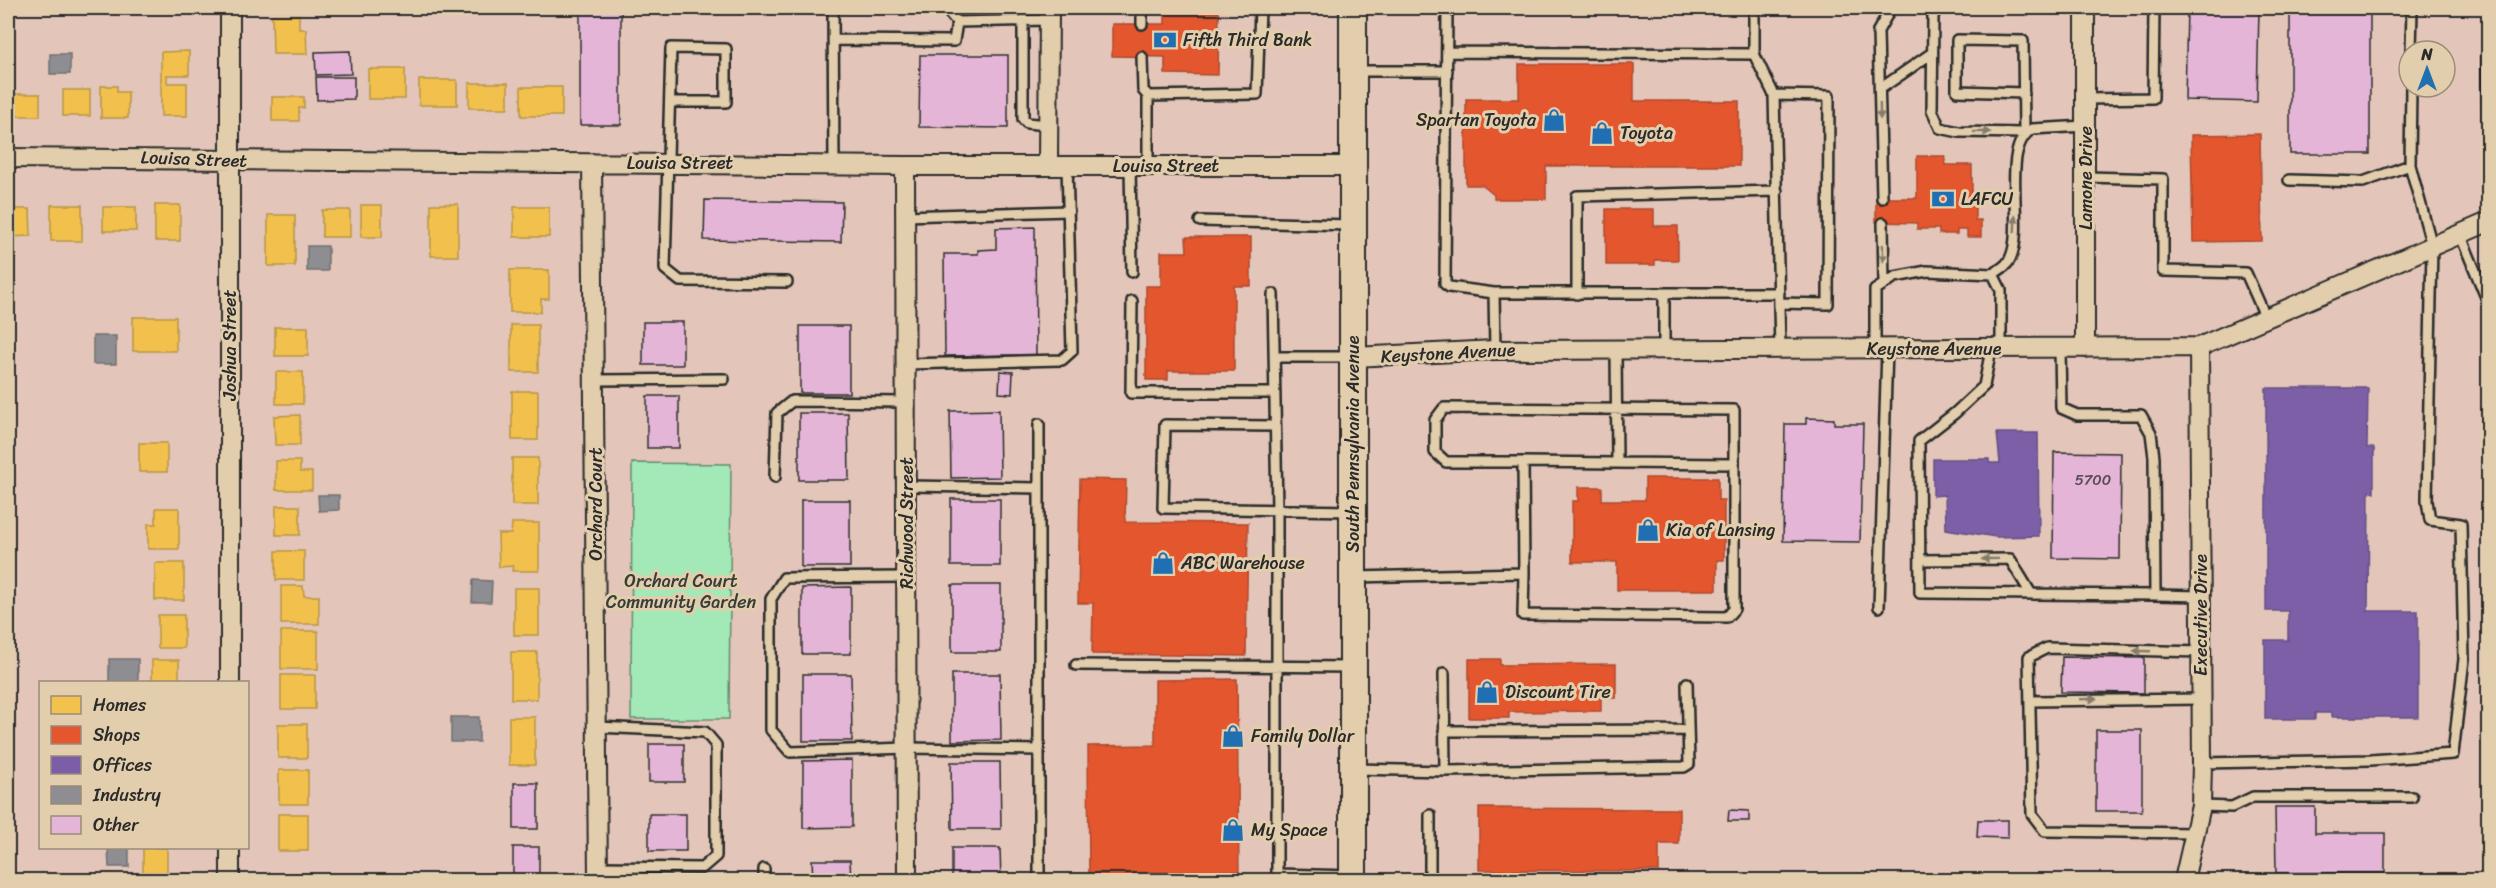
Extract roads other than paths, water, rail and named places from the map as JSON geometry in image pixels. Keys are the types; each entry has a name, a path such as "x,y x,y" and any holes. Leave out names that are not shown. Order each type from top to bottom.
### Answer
{"main road":[{"name":"South Pennsylvania Avenue","path":"1353,8 1353,878"}],"street":[{"name":"Joshua Street","path":"230,8 230,681"},
{"name":"Lamone Drive","path":"2085,8 2085,348"},
{"path":"1048,165 1049,14"},
{"name":"Louisa Street","path":"8,158 666,162 905,166 1353,166"},
{"name":"Orchard Court","path":"592,163 596,380 598,874"},
{"name":"Richwood Street","path":"905,166 908,577 907,880"},
{"name":"Keystone Avenue","path":"1354,357 1495,350 2199,347 2488,222"},
{"name":"Executive Drive","path":"2184,880 2196,833 2202,763 2199,347"},
{"path":"230,849 230,880"}],"lane":[{"path":"833,8 834,164"},
{"path":"833,40 954,41 957,22 945,8"},
{"path":"1142,8 1142,24"},
{"path":"1148,96 1257,94 1260,8"},
{"path":"1447,8 1445,284 1449,287 1494,293 1779,292"},
{"path":"1754,8 1754,54 1774,95 1780,349"},
{"path":"1882,198 1878,31 1891,8"},
{"path":"1936,8 1933,17 1932,110 1940,128 1959,132 2024,133 2032,129 2086,126"},
{"path":"2086,99 2153,98 2154,8"},
{"path":"2411,39 2412,8"},
{"path":"957,22 1023,20 1049,14"},
{"path":"1023,20 1023,119 1027,123 1047,124"},
{"path":"1879,607 1881,349 1875,290 1895,277 1927,271 1993,274 2006,266 2014,248 2017,151 2024,133 2024,93 2024,41 1957,40 1957,91 2024,93"},
{"path":"671,102 726,102 726,49 671,48 671,102 666,162 665,269 680,281 787,282"},
{"path":"1447,52 1754,54"},
{"path":"1880,89 1932,53"},
{"path":"2487,56 2488,133"},
{"path":"1132,272 1139,166 1148,96 1143,90 1142,57"},
{"path":"1353,71 1447,71"},
{"path":"1774,95 1828,96 1828,304 1779,303"},
{"path":"2202,763 2372,760 2453,754 2463,659 2461,524 2430,520 2427,501 2433,296 2432,246 2410,165 2411,99"},
{"path":"906,364 1062,360 1072,351 1067,165"},
{"path":"2289,180 2363,182 2410,165"},
{"path":"2086,177 2163,179 2163,271 2246,273 2266,318"},
{"path":"1577,294 1577,196 1583,194 1777,191"},
{"path":"905,216 1069,211"},
{"path":"1200,221 1353,225"},
{"path":"1883,223 1884,284"},
{"path":"2460,234 2488,302"},
{"path":"1993,274 2001,290 1996,349 1984,386 1955,413 1919,441 1920,593 2030,592 2201,596"},
{"path":"1494,293 1495,350"},
{"path":"1273,294 1277,510 1277,877 1353,878"},
{"path":"1664,294 1664,351"},
{"path":"1132,302 1131,393 1275,393"},
{"path":"2060,349 2061,408 2077,415 2141,415 2151,433 2154,457 2155,595"},
{"path":"1616,350 1617,464"},
{"path":"1274,357 1354,357"},
{"path":"596,380 724,380"},
{"path":"775,477 777,413 792,401 907,402"},
{"path":"1523,462 1523,615 1727,617 1734,609 1734,410 1444,408 1435,420 1435,452 1446,462 1523,462 1617,464 1733,464"},
{"path":"1038,424 1039,880"},
{"path":"1275,426 1165,425 1162,508 1353,511"},
{"path":"907,486 1038,488"},
{"path":"1920,560 2010,559 2030,592"},
{"path":"1353,577 1524,573"},
{"path":"908,577 784,578 771,599 771,730 790,752 907,748 1039,750"},
{"path":"2196,833 2045,831 2032,814 2029,657 2047,648 2201,652"},
{"path":"1076,665 1352,668"},
{"path":"1444,673 1445,771"},
{"path":"1353,769 1445,771 1684,767 1689,764 1687,683"},
{"path":"2030,701 2202,699"},
{"path":"597,727 705,732 716,745 716,856 702,868 598,874"},
{"path":"1444,731 1688,730"},
{"path":"2200,806 2232,807 2253,797 2412,797"},
{"path":"1430,815 1430,880"},
{"path":"764,869 764,880"}],"place":[{"name":"Fifth Third Bank","path":"1165,40"},
{"name":"Spartan Toyota","path":"1554,120"},
{"name":"Toyota","path":"1602,133"},
{"name":"LAFCU","path":"1943,199"},
{"name":"Kia of Lansing","path":"1648,530"},
{"name":"ABC Warehouse","path":"1163,563"},
{"name":"Discount Tire","path":"1487,692"},
{"name":"Family Dollar","path":"1233,736"},
{"name":"My Space","path":"1233,830"}],"park label":[{"name":"Orchard Court Community Garden","path":"681,591"}]}
